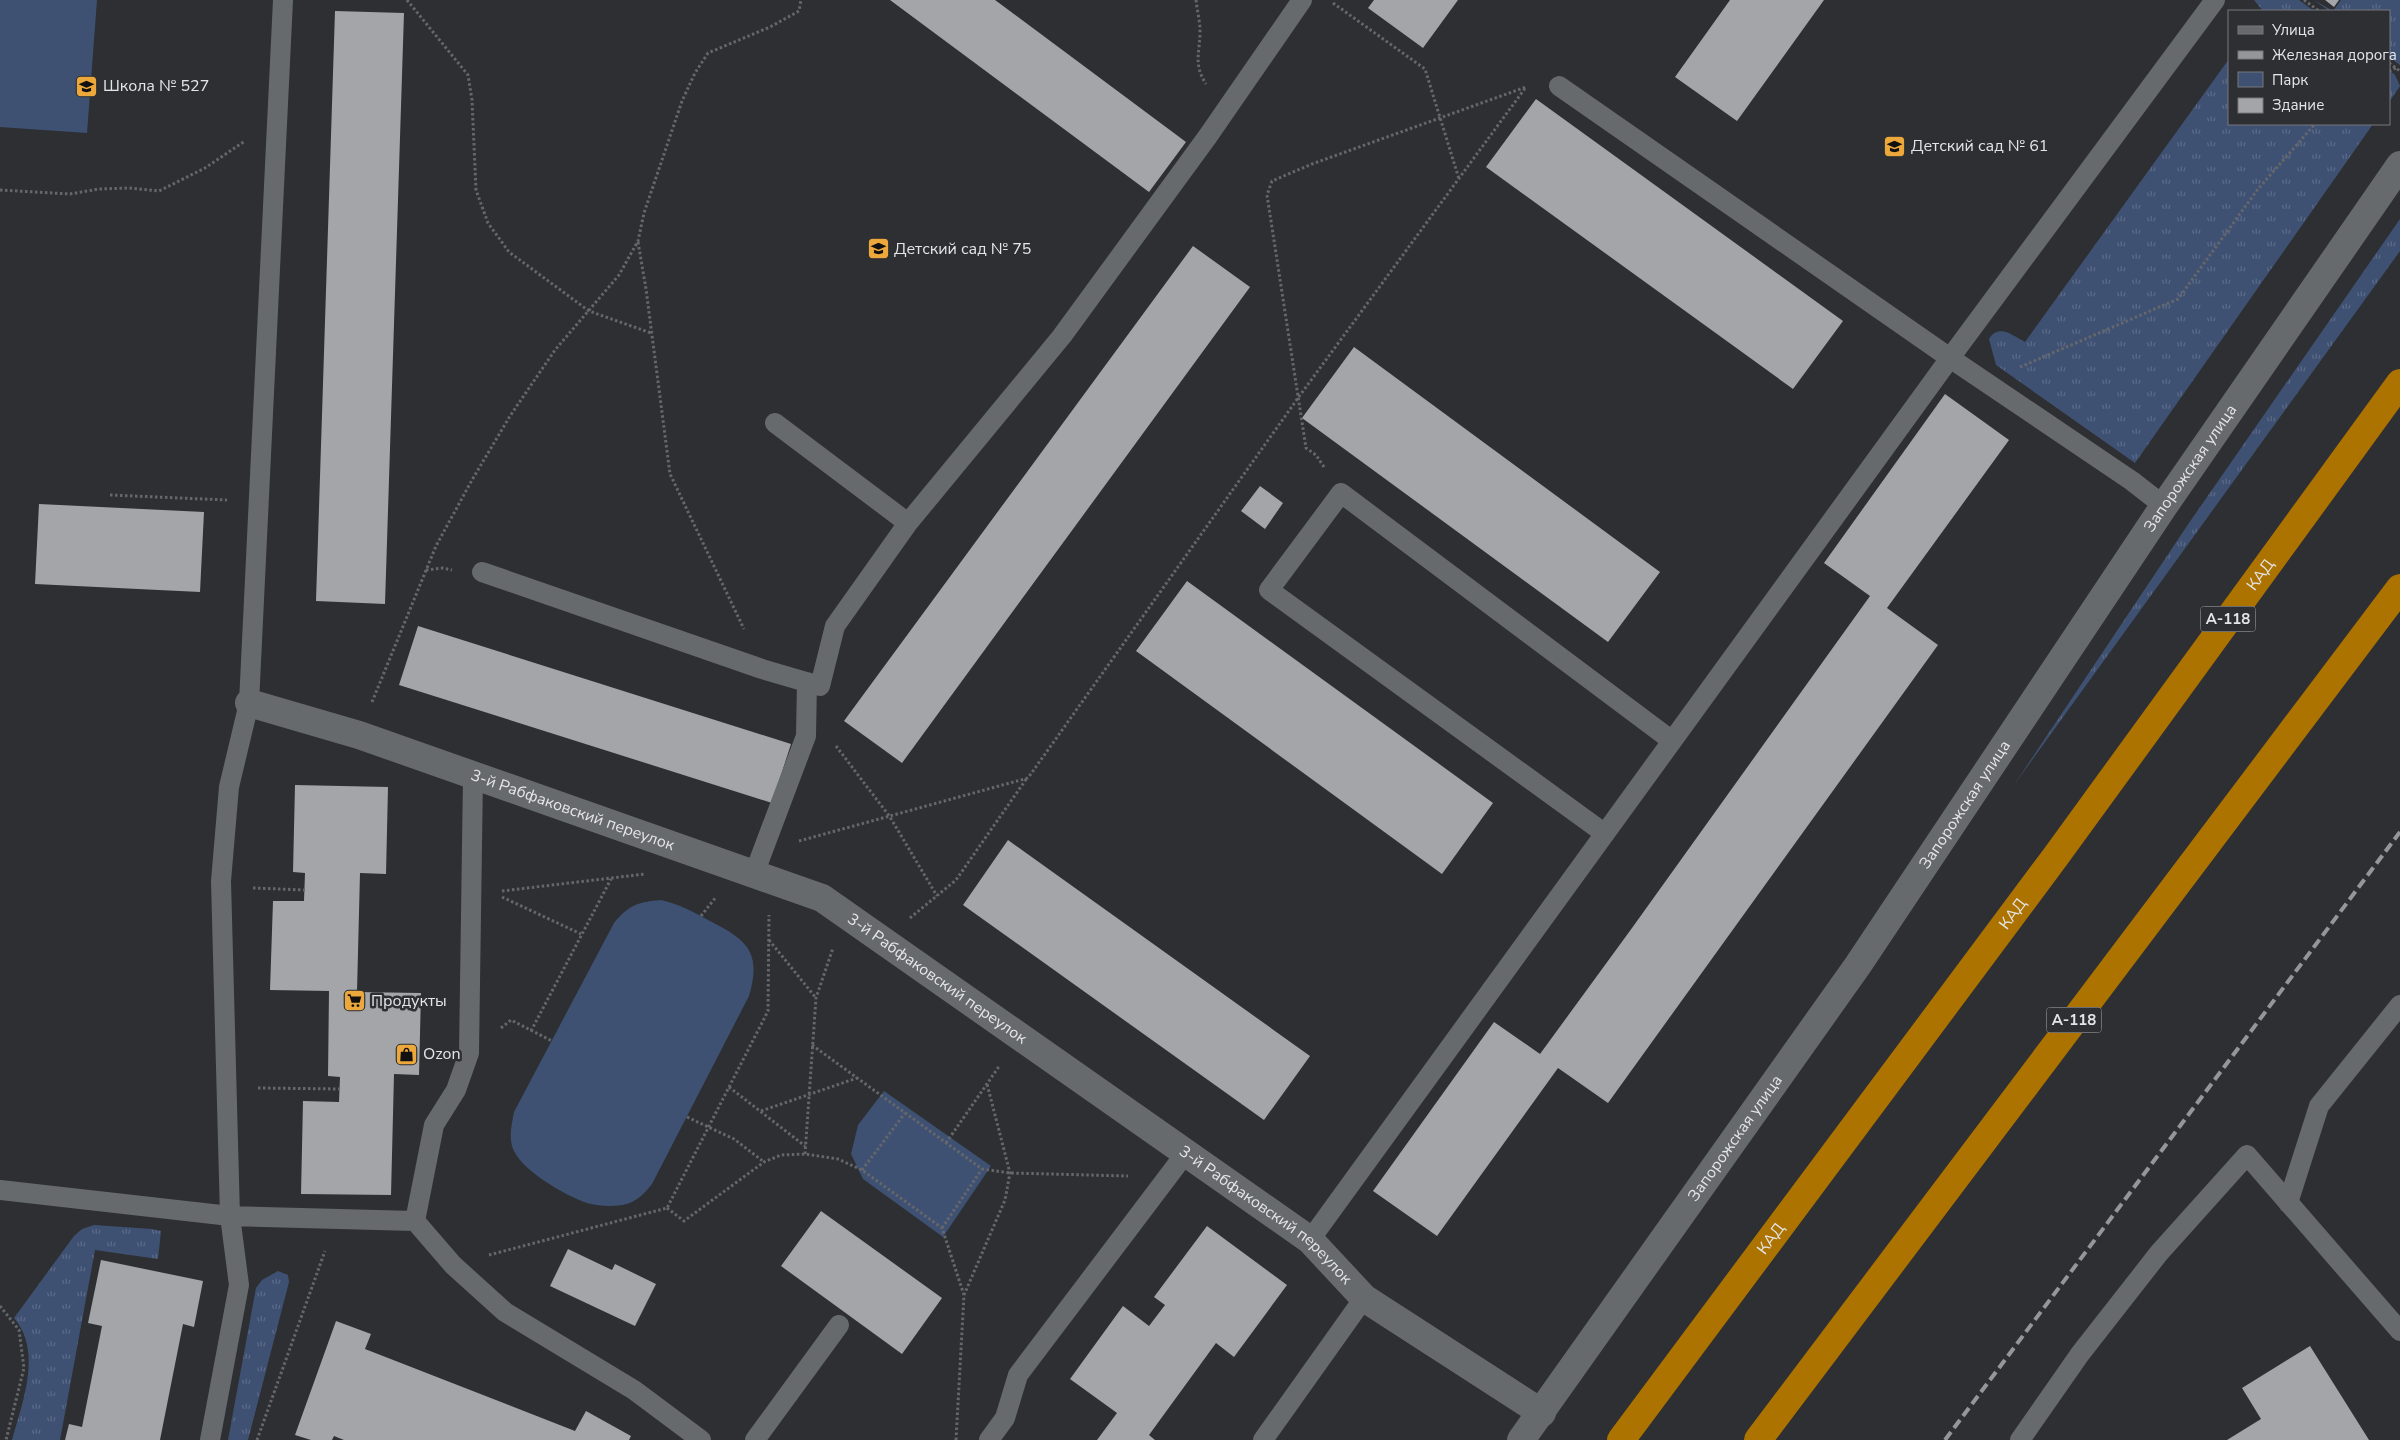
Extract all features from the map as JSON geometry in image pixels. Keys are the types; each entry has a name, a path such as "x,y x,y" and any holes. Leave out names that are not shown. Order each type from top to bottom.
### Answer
{"highway":[{"name":"КАД","path":"1621,1440 2056,856 2400,383"},
{"name":"А-118","path":"1758,1440 2400,588"}],"street":[{"name":"Запорожская улица","path":"1521,1440 1542,1413 1858,965 2164,506 2400,165"},
{"name":"3-й Рабфаковский переулок","path":"249,703 359,735 473,776 762,868 822,898 1310,1240 1364,1298 1542,1413"}],"lane":[{"path":"210,1440 239,1285 230,1216 221,888 230,787 249,703 283,0"},
{"path":"482,572 762,669 820,686 836,626 908,522 1062,336 1302,0"},
{"path":"1310,1240 1671,740 2215,0"},
{"path":"1559,86 1984,382 2132,481 2164,506"},
{"path":"775,423 908,522"},
{"path":"1604,833 1269,590 1342,493 1671,740"},
{"path":"762,868 806,736 807,682"},
{"path":"415,1221 434,1124 456,1090 470,1053 470,901 473,776"},
{"path":"2288,1202 2319,1106 2400,1005"},
{"path":"989,1440 1005,1418 1018,1375 1185,1154"},
{"path":"2020,1440 2080,1354 2159,1253 2247,1156 2400,1331"},
{"path":"0,1190 230,1216 415,1221 453,1265 505,1312 634,1390 701,1440"},
{"path":"1263,1440 1364,1298"},
{"path":"755,1440 839,1325"}],"path":[{"path":"407,0 468,75 472,100 476,190 488,223 509,252 589,311 651,333"},
{"path":"359,735 436,546 510,416 555,350 619,275 638,241 647,204 682,101 695,73 708,53 770,27 799,11 801,0"},
{"path":"1196,0 1200,31 1197,56 1201,76 1224,111"},
{"path":"1329,0 1425,69 1459,180"},
{"path":"2304,0 2318,10"},
{"path":"2390,64 2400,71"},
{"path":"2390,71 2396,68"},
{"path":"1342,493 1316,455 1306,448 1267,195 1272,181 1312,164 1526,87 1559,86"},
{"path":"882,940 956,880 1298,398 1526,87"},
{"path":"0,190 70,194 99,189 159,191 229,153 277,117"},
{"path":"1984,382 2178,299 2258,189 2314,125"},
{"path":"638,241 670,474 762,669"},
{"path":"110,495 260,502"},
{"path":"807,707 890,817 937,896"},
{"path":"453,1265 667,1208 768,1011 768,939 762,868 890,817 1028,778"},
{"path":"470,901 492,892 649,873"},
{"path":"531,1031 611,878"},
{"path":"221,888 305,890"},
{"path":"492,892 581,934"},
{"path":"805,1154 816,998 845,914"},
{"path":"768,939 816,998"},
{"path":"470,1053 511,1020 552,1041"},
{"path":"946,1143 1020,1036"},
{"path":"812,1045 982,1169 1010,1173 1166,1178"},
{"path":"761,1111 857,1078"},
{"path":"956,1440 964,1295 1004,1200 1010,1173 987,1084"},
{"path":"226,1087 340,1089"},
{"path":"729,1087 805,1146"},
{"path":"862,1170 905,1113"},
{"path":"687,1117 734,1139 764,1162"},
{"path":"667,1208 684,1220 764,1162 781,1155 805,1154 838,1159 862,1170 942,1228 964,1295"},
{"path":"942,1228 982,1169"},
{"path":"257,1440 336,1219"},
{"path":"0,1306 18,1330 24,1368 6,1440"}],"green space":[{"path":"0,0 97,0 87,133 0,127"},
{"path":"2254,0 2299,0 2313,10 2262,10"},
{"path":"2314,0 2331,10 2328,10"},
{"path":"2341,0 2400,0 2400,65 2390,58 2390,10 2334,10"},
{"path":"2228,60 2228,125 2372,125 2135,463 1996,365 1989,339 1993,334 2002,331 2006,332 2025,342"},
{"path":"2390,71 2395,75 2400,86 2390,101"},
{"path":"2400,219 2400,251 2014,785 2189,523"},
{"path":"661,900 692,911 742,941 752,958 754,968 753,981 749,996 652,1184 639,1198 627,1204 609,1206 591,1204 556,1188 523,1164 516,1155 511,1142 514,1112 614,923 629,908 646,902"},
{"path":"884,1091 991,1166 943,1237 863,1179 851,1154 858,1125"},
{"path":"94,1225 161,1231 158,1259 95,1250 60,1440 12,1440 25,1394 29,1362 23,1331 14,1318 74,1236 82,1229"},
{"path":"278,1271 288,1275 289,1282 248,1440 228,1440 256,1288 262,1280"}],"building":[{"path":"890,0 995,0 1186,142 1149,192"},
{"path":"1374,0 1458,0 1423,48 1368,8"},
{"path":"1730,0 1824,0 1737,121 1675,77"},
{"path":"2325,0 2339,0 2334,7"},
{"path":"335,11 404,13 385,604 316,601"},
{"path":"1536,99 1843,321 1793,389 1486,167"},
{"path":"1193,246 1250,287 902,763 844,721"},
{"path":"1354,347 1660,572 1608,642 1302,418"},
{"path":"1945,394 2009,440 1887,608 1938,645 1608,1103 1558,1068 1437,1236 1373,1191 1494,1022 1540,1054 1632,928 1870,596 1824,563"},
{"path":"1260,486 1283,503 1265,529 1241,511"},
{"path":"39,504 204,512 200,592 35,584"},
{"path":"1187,581 1493,803 1442,874 1136,651"},
{"path":"418,626 791,744 772,803 399,685"},
{"path":"295,785 388,787 386,874 360,873 357,992 421,993 419,1075 394,1074 391,1195 301,1194 303,1101 339,1102 340,1077 328,1076 329,991 270,990 273,901 304,901 305,873 293,872"},
{"path":"1008,840 1310,1056 1264,1120 963,905"},
{"path":"821,1211 942,1298 902,1354 781,1266"},
{"path":"1207,1226 1287,1285 1234,1357 1216,1343 1149,1435 1155,1440 1097,1440 1117,1413 1070,1379 1123,1306 1149,1326 1165,1305 1154,1297"},
{"path":"568,1249 612,1270 615,1264 656,1284 635,1326 550,1286"},
{"path":"101,1260 203,1281 194,1327 183,1324 160,1440 65,1440 69,1424 82,1427 102,1326 88,1323"},
{"path":"336,1321 371,1334 365,1349 575,1431 586,1411 631,1436 629,1440 344,1440 334,1436 332,1440 311,1440 295,1435"},
{"path":"2310,1346 2369,1440 2227,1440 2261,1419 2242,1388"}],"railway":[{"path":"1945,1440 2400,832"}],"place":[{"name":"Школа № 527","path":"87,86"},
{"name":"Детский сад № 61","path":"1895,146"},
{"name":"Детский сад № 75","path":"878,249"},
{"name":"Продукты","path":"355,1001"},
{"name":"Ozon","path":"407,1054"}]}
